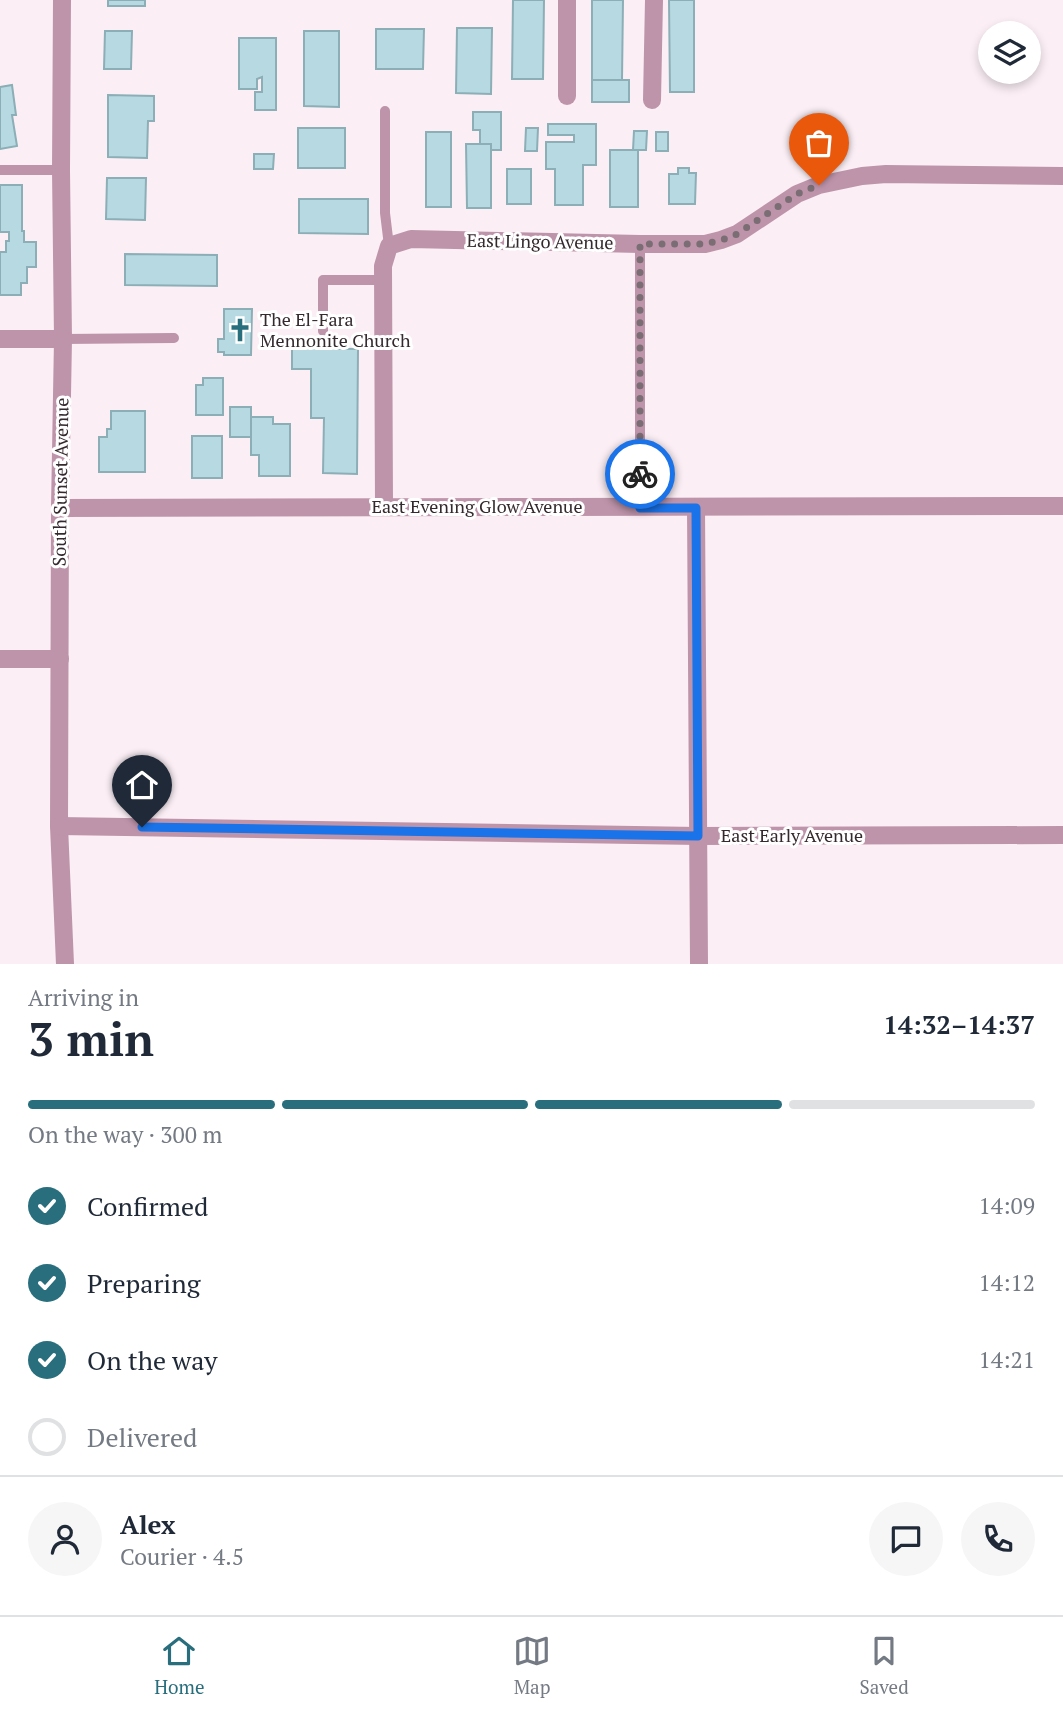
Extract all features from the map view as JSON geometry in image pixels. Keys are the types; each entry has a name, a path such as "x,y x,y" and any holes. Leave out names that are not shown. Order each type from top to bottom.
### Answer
{"street":[{"name":"South Sunset Avenue","path":"62,0 59,826 65,964"},
{"path":"567,0 567,96"},
{"path":"652,100 654,0"},
{"name":"East Lingo Avenue","path":"389,246 411,239 705,244 737,234 797,194 851,177 886,174 1063,176"},
{"path":"384,506 383,266 389,246"},
{"path":"0,339 62,339"},
{"name":"East Evening Glow Avenue","path":"60,508 1063,506"},
{"path":"696,508 699,964"},
{"path":"0,659 60,659"},
{"name":"East Early Avenue","path":"59,826 698,836 1063,835"}],"lane":[{"path":"386,111 385,213 389,246"},
{"path":"0,170 61,170"},
{"path":"640,244 640,508"},
{"path":"323,331 323,280 383,280"},
{"path":"62,339 174,338"}],"building":[{"path":"108,0 145,0 145,6 108,6"},
{"path":"513,0 544,0 543,79 512,79"},
{"path":"592,0 623,0 622,80 592,80"},
{"path":"669,0 694,0 694,92 670,92"},
{"path":"457,28 492,28 491,94 456,93"},
{"path":"376,29 424,29 423,69 376,69"},
{"path":"105,31 132,31 131,69 104,69"},
{"path":"304,31 339,31 339,107 304,106"},
{"path":"239,38 276,38 276,110 255,110 255,92 262,92 262,77 257,79 257,89 239,89"},
{"path":"592,80 629,80 629,102 592,102"},
{"path":"12,85 16,115 12,115 17,146 0,149 0,87"},
{"path":"108,95 154,96 154,121 148,121 147,158 108,157"},
{"path":"473,112 501,112 501,150 491,150 491,144 480,144 480,130 473,130"},
{"path":"548,124 596,124 596,165 583,165 583,205 555,205 555,169 546,169 546,142 574,142 574,135 548,135"},
{"path":"298,128 345,128 345,168 298,168"},
{"path":"526,128 538,128 537,151 525,151"},
{"path":"634,131 647,131 646,150 633,150"},
{"path":"426,132 451,132 451,207 426,207"},
{"path":"656,132 668,132 668,151 656,151"},
{"path":"466,144 491,144 491,208 467,208"},
{"path":"610,150 638,150 638,207 610,207"},
{"path":"254,154 274,154 273,169 254,169"},
{"path":"678,168 689,168 689,173 696,173 695,204 669,204 669,174 678,174"},
{"path":"507,169 531,169 531,204 507,204"},
{"path":"107,178 146,178 145,220 106,219"},
{"path":"0,185 22,185 24,242 36,242 36,267 27,267 27,283 21,283 21,295 0,295 0,252 6,252 9,232 0,232"},
{"path":"299,199 368,199 368,234 299,233"},
{"path":"125,254 217,255 217,286 125,285"},
{"path":"224,309 252,309 251,355 224,355 224,352 218,352 218,339 224,339"},
{"path":"292,348 358,349 357,474 323,473 324,418 311,418 311,369 292,369"},
{"path":"203,378 223,378 223,415 196,415 196,385 203,385"},
{"path":"230,407 251,407 251,437 230,437"},
{"path":"111,411 145,411 145,472 99,472 99,437 107,437 107,429 111,429"},
{"path":"251,417 273,417 273,424 290,424 290,476 259,476 259,455 251,455"},
{"path":"192,436 222,436 222,478 192,478"}],"way so far":[{"path":"640,474 640,244 705,244 722,240 737,234 797,194 819,185"}],"place":[{"name":"The El-Fara Mennonite Church","path":"240,330"}],"route":[{"path":"142,827 698,836 696,508 640,508 640,474"}]}
